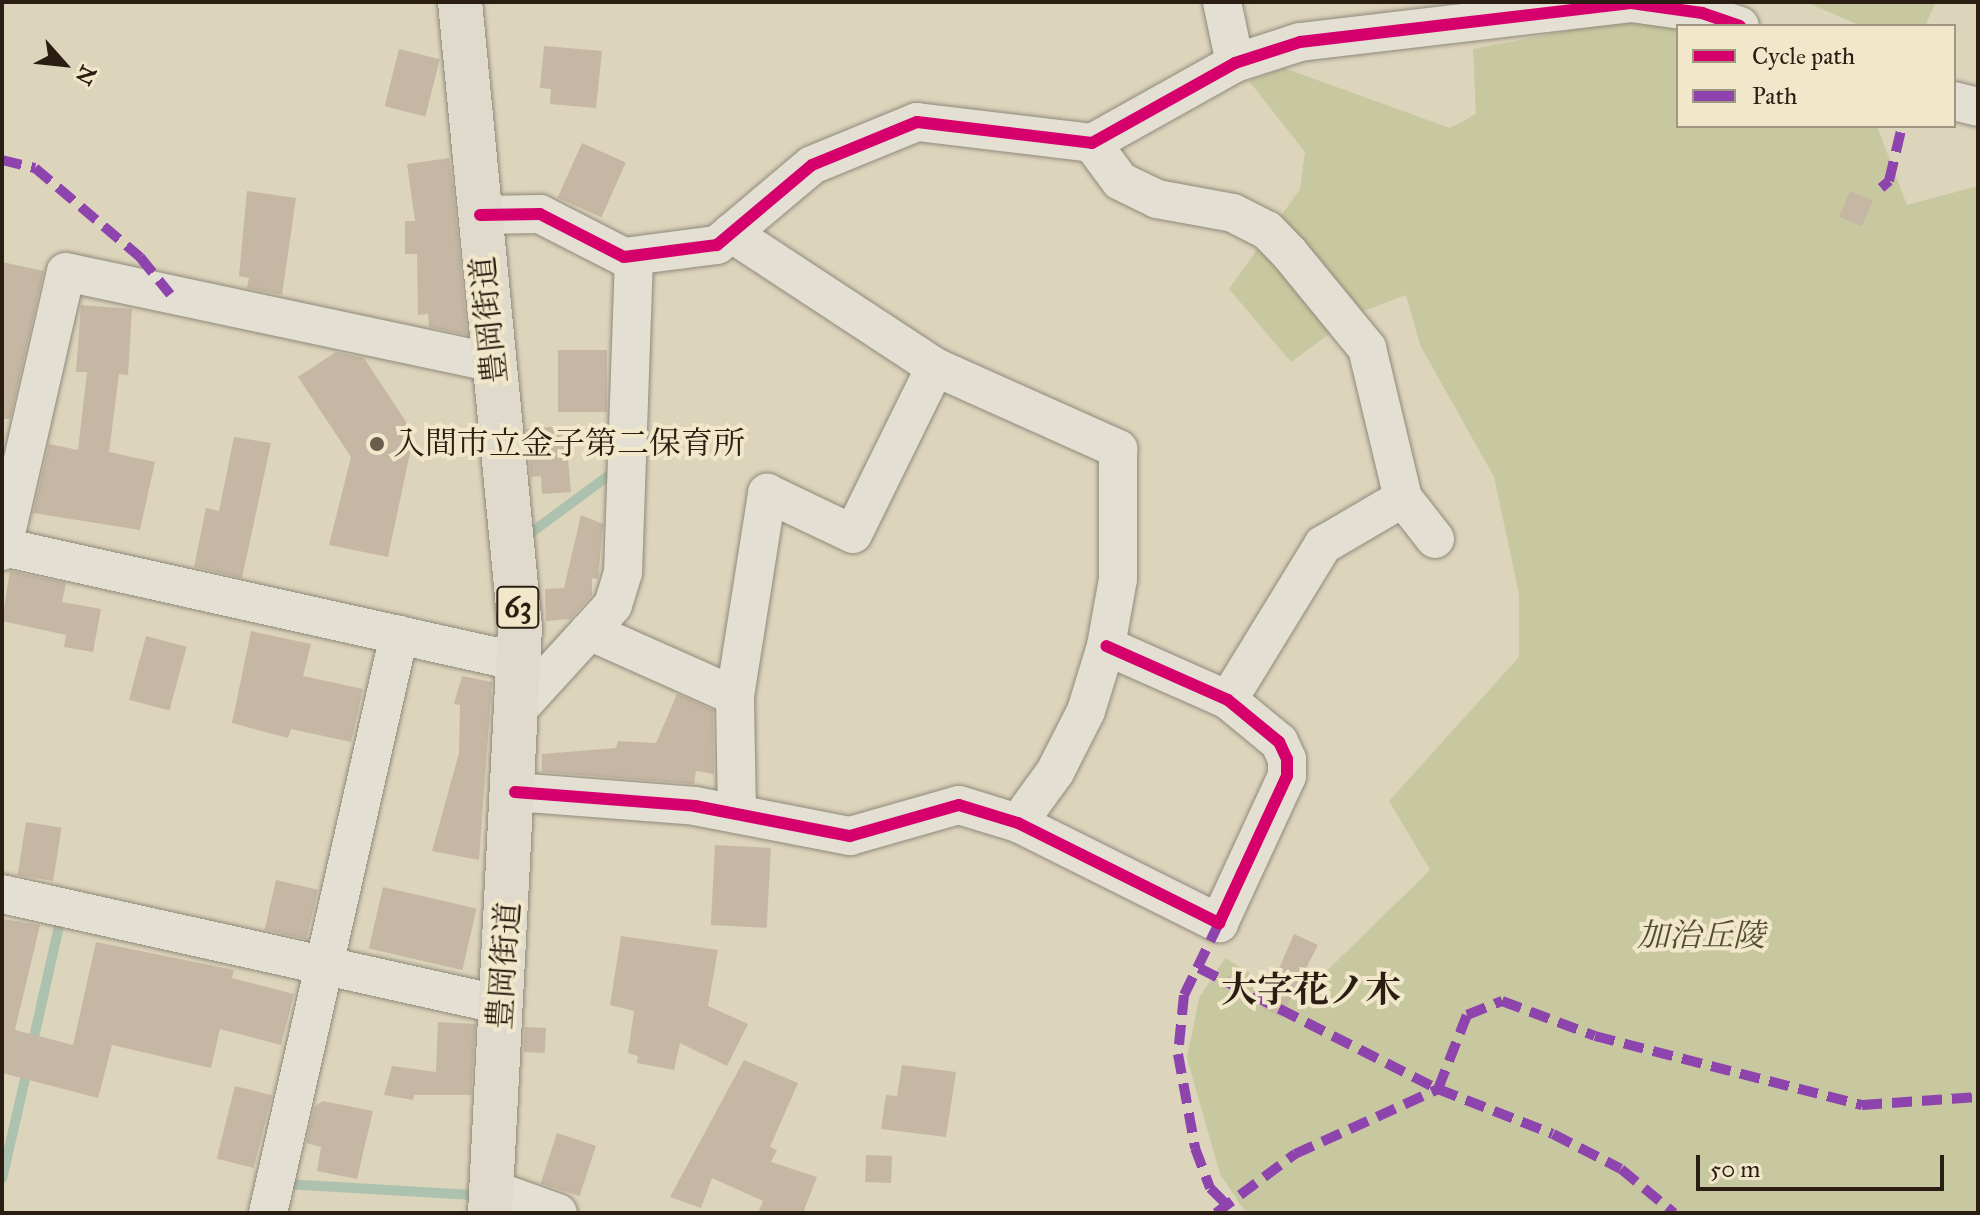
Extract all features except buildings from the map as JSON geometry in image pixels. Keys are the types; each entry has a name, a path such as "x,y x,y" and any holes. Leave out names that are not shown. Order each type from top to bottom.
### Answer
{"main road":[{"name":"豊岡街道","path":"460,2 520,662 520,707 490,1201"}],"street":[{"path":"1222,2 1235,63"},
{"path":"480,215 540,214 624,257 717,245 812,165 917,122 1092,143 1235,63 1300,42 1631,3 1702,13 1734,24"},
{"path":"1956,102 1978,107"},
{"path":"1092,143 1120,181 1157,199 1233,213 1267,230 1290,254 1367,348 1403,498 1435,539"},
{"path":"731,233 935,367 1118,449 1118,579 1106,646 1086,711 1055,772 1018,823"},
{"path":"520,707 613,605 623,573 634,256"},
{"path":"494,363 66,272 2,549 520,662"},
{"path":"737,814 735,696 767,493 853,534 935,367"},
{"path":"1228,700 1323,545 1403,498"},
{"path":"589,631 735,696"},
{"path":"268,1213 399,635"},
{"path":"515,792 596,795 737,814 850,836 959,805 1018,823 1219,923 1287,776 1279,742 1228,700 1106,646"},
{"path":"2,894 323,962 502,1005"},
{"path":"490,1201 558,1213"}],"green space":[{"path":"1806,2 1936,2 1926,24 1856,24"},
{"name":"加治丘陵","path":"1654,14 1676,25 1676,128 1878,128 1907,205 1978,186 1978,1213 1246,1213 1220,1174 1187,1058 1199,998 1225,958 1296,1001 1430,870 1389,801 1519,657 1519,594 1494,477 1420,345 1406,295 1358,313 1291,362 1229,289 1300,189 1305,152 1249,81 1284,68 1450,128 1476,114 1473,49"}],"waterway":[{"path":"524,538 616,470"},
{"path":"32,1046 62,913"},
{"path":"2,1179 28,1066"},
{"path":"286,1184 469,1195"}],"marked path":[{"path":"1881,188 1889,181 1902,128"},
{"path":"2,160 35,168 140,257 170,294"},
{"path":"1219,923 1184,995 1178,1054 1195,1148 1210,1188 1230,1208"},
{"path":"1199,968 1438,1089 1553,1134 1621,1169 1674,1213"},
{"path":"1216,1213 1295,1154 1438,1089 1467,1015 1502,1001 1595,1036 1862,1105 1978,1097"}],"cycle path":[{"path":"480,215 540,214 624,257 717,245 812,165 917,122 1092,143 1235,63 1300,42 1631,3 1702,13 1734,24"},
{"path":"515,792 695,806 850,836 959,805 1018,823 1219,923 1287,776 1287,759 1279,742 1228,700 1106,646"}],"place":[{"name":"入間市立金子第二保育所","path":"377,444"}],"district":[{"name":"大字花ノ木","path":"1311,991"}]}
